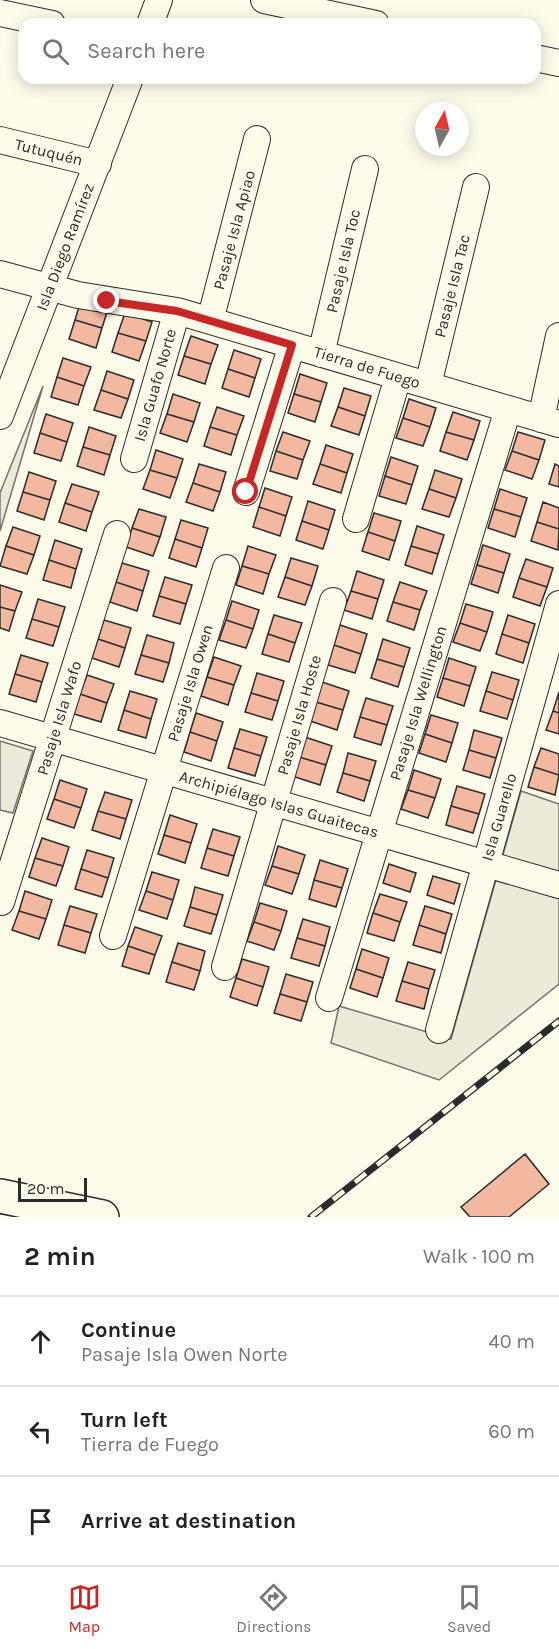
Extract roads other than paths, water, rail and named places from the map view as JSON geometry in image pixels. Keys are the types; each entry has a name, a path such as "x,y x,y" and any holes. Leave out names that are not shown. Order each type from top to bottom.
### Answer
{"main road":[{"path":"0,1196 102,1217"}],"street":[{"path":"152,18 159,0"},
{"path":"264,0 348,18"},
{"path":"0,13 24,18"},
{"path":"541,59 559,63"},
{"name":"Isla Diego Ramírez","path":"0,416 128,84"},
{"name":"Pasaje Isla Apiao","path":"210,321 257,139"},
{"name":"Tutuquén","path":"0,140 98,164"},
{"name":"Pasaje Isla Toc","path":"321,354 365,169"},
{"name":"Pasaje Isla Tac","path":"428,385 476,187"},
{"name":"Tierra de Fuego","path":"0,274 107,301 177,311 550,421"},
{"name":"Isla Guafo Norte","path":"134,459 177,311"},
{"path":"550,421 559,336"},
{"path":"246,492 292,345"},
{"path":"356,519 398,377"},
{"name":"Pasaje Isla Wellington","path":"329,998 508,409"},
{"name":"Pasaje Isla Wafo","path":"1,902 117,534"},
{"name":"Pasaje Isla Owen","path":"113,936 226,568"},
{"name":"Pasaje Isla Hoste","path":"225,967 333,602"},
{"name":"Isla Guarello","path":"439,1030 559,604"},
{"name":"Archipiélago Islas Guaitecas","path":"0,723 559,885"}],"railway":[{"path":"311,1217 559,1021"}]}
